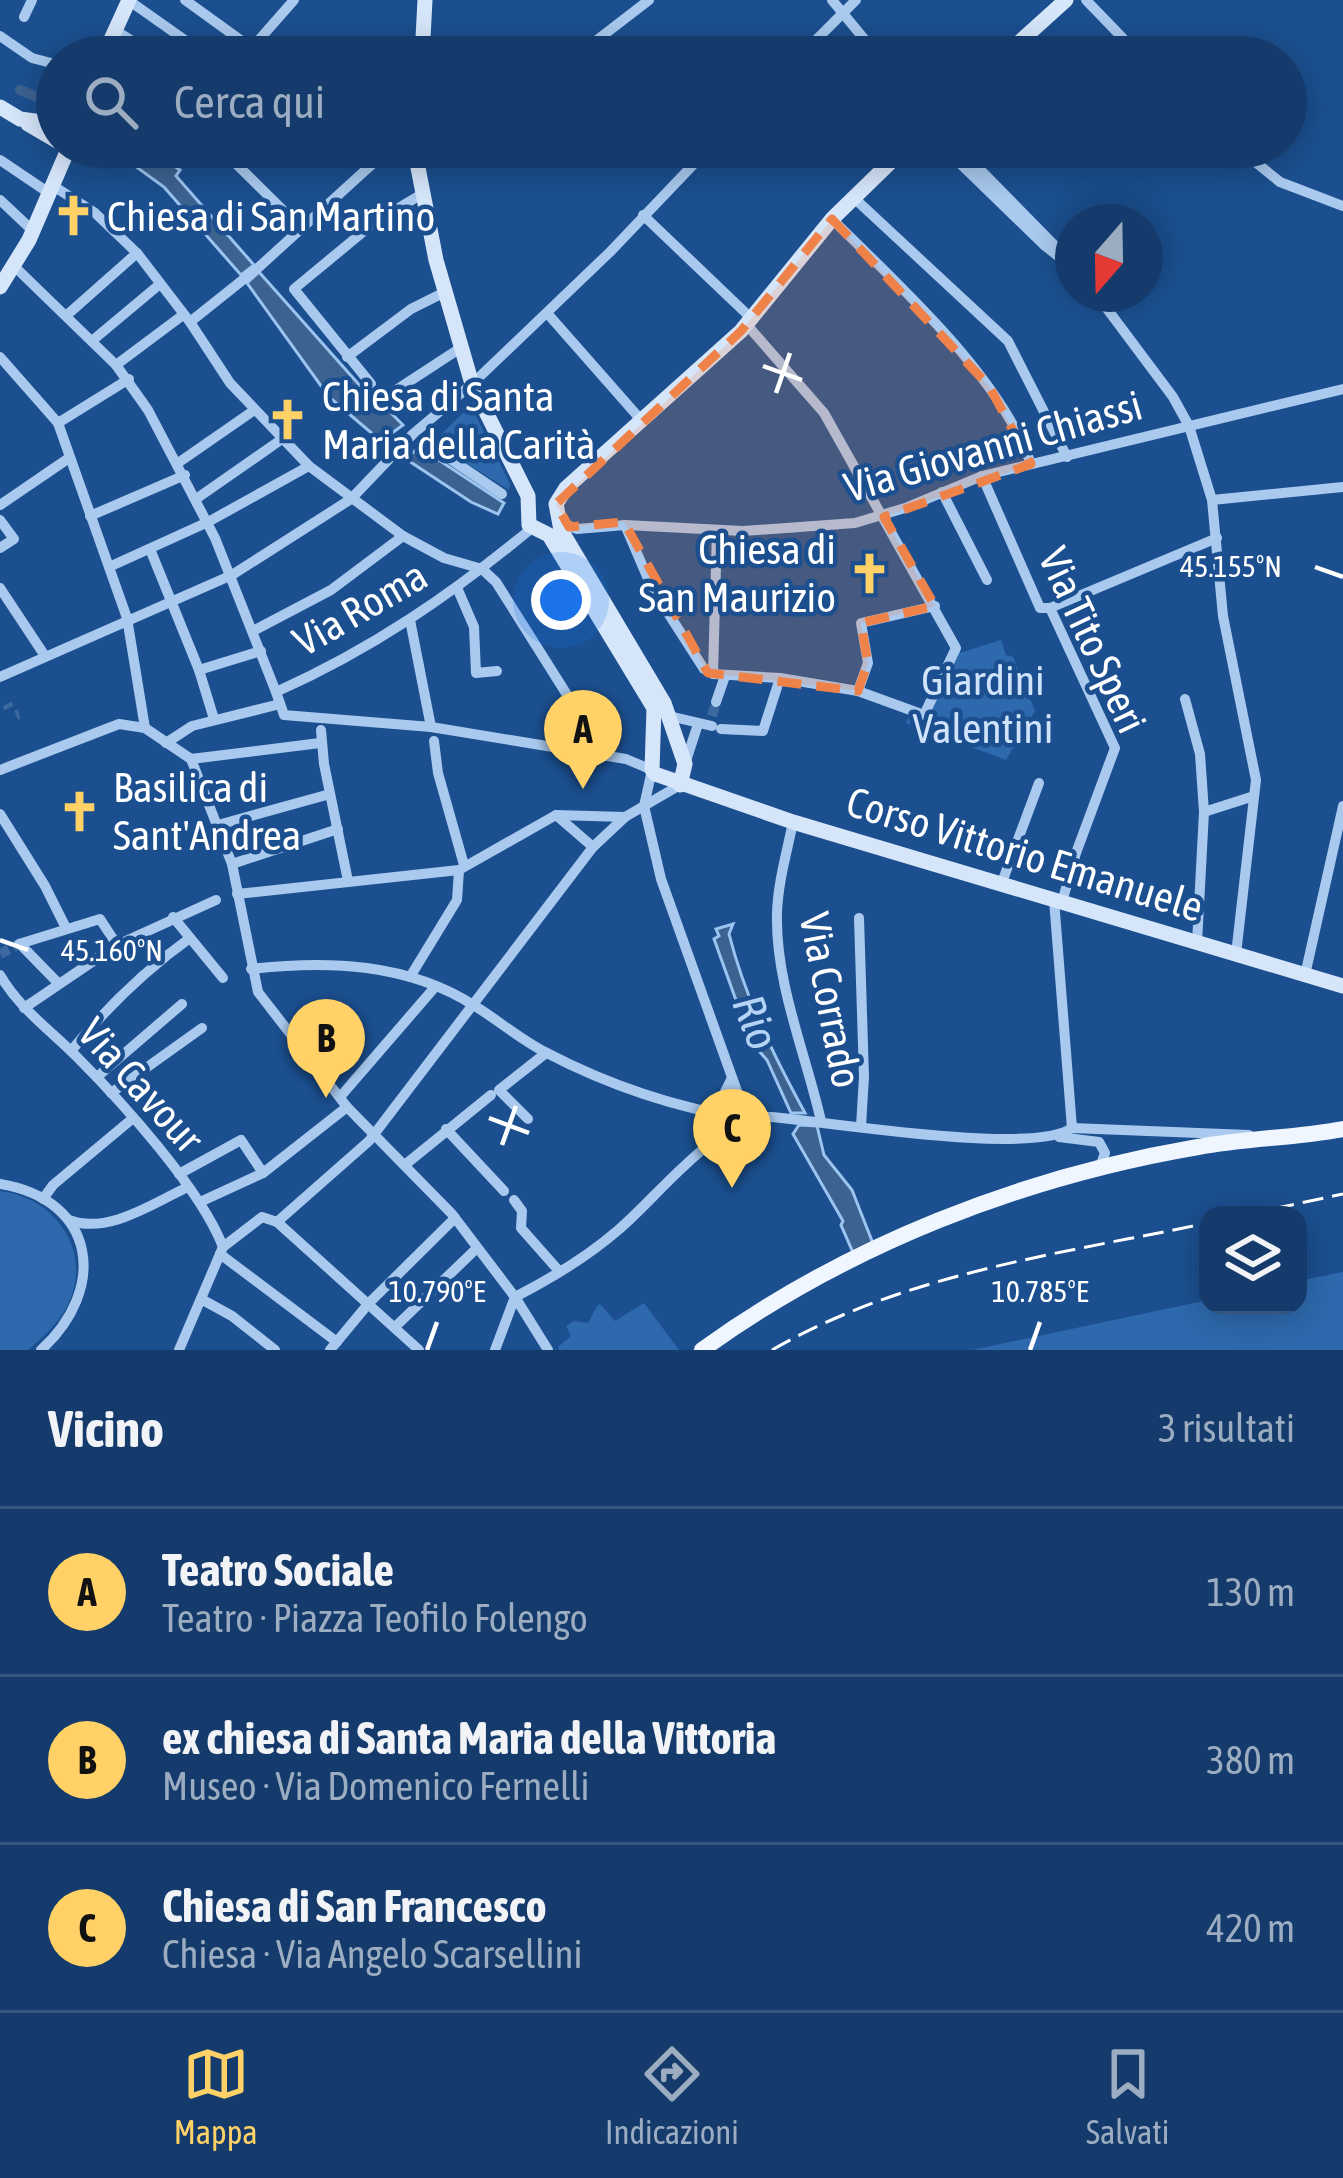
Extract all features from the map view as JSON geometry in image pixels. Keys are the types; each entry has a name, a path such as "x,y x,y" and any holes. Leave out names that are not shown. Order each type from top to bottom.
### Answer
{"main road":[{"path":"702,1350 741,1322 1005,1194 1200,1146 1343,1129"},
{"path":"717,1350 854,1265"}],"street":[{"path":"24,17 32,0"},
{"path":"112,36 129,0 180,36"},
{"path":"185,0 229,36"},
{"path":"423,36 425,0"},
{"path":"602,36 649,0"},
{"path":"832,0 861,36"},
{"path":"820,36 856,0"},
{"path":"1027,36 1066,0"},
{"path":"1086,0 1121,36"},
{"path":"260,36 289,2"},
{"path":"115,30 124,36"},
{"path":"0,36 36,59"},
{"path":"0,107 36,130"},
{"path":"20,119 36,121"},
{"path":"0,160 95,214 137,253 230,383 309,466 403,536 443,558 482,569 496,582 605,755"},
{"path":"0,287 34,231 58,168"},
{"path":"240,168 300,227"},
{"path":"116,365 244,279 367,168"},
{"path":"418,168 445,292 472,383 520,484 529,507 527,519 546,527 568,556 662,714 685,764"},
{"path":"0,677 232,575 351,499 394,452 547,313 689,168"},
{"path":"546,527 560,497 749,322 832,219 884,168"},
{"path":"965,168 1055,253"},
{"path":"978,168 1055,248"},
{"path":"1263,168 1280,182 1343,206"},
{"path":"371,384 294,289 375,222 422,194"},
{"path":"853,197 1008,341 1067,457"},
{"path":"0,200 34,231"},
{"path":"625,525 667,612 704,670 858,691 925,715 956,648 935,606 824,413 749,322 644,214"},
{"path":"832,219 989,386 1031,464"},
{"path":"67,315 137,253"},
{"path":"14,266 129,379 208,522 280,700"},
{"path":"92,340 160,284"},
{"path":"347,357 411,309 445,292"},
{"path":"1111,312 1142,350 1189,426 1212,500 1223,616 1256,780 1236,954"},
{"path":"547,313 642,421"},
{"path":"387,396 462,347"},
{"path":"0,357 58,423 128,622 145,728"},
{"path":"58,423 129,379"},
{"name":"Via Giovanni Chiassi","path":"546,527 779,529 880,517 982,476 1343,391"},
{"path":"90,516 182,469 253,411"},
{"path":"196,499 282,440"},
{"path":"425,442 529,507"},
{"path":"0,506 69,458"},
{"path":"109,566 208,522 309,466"},
{"name":"Via Tito Speri","path":"982,476 1040,608 1050,608 1115,748 1058,901"},
{"path":"1212,500 1343,487"},
{"path":"942,492 987,580"},
{"path":"529,507 542,498 560,497"},
{"path":"0,520 14,538 0,548"},
{"name":"Via Roma","path":"280,700 458,590 546,527"},
{"path":"716,702 717,530"},
{"path":"253,631 331,590 403,536"},
{"path":"1050,608 1217,538"},
{"path":"150,549 213,716"},
{"path":"0,588 45,656"},
{"path":"458,590 474,627 476,673 497,671"},
{"path":"858,691 868,662 861,623 935,606"},
{"path":"410,620 431,727"},
{"path":"199,670 261,651"},
{"path":"662,714 763,731 780,678"},
{"path":"166,742 213,716 280,700 605,755 652,770"},
{"path":"1185,700 1200,754 1204,812 1197,943"},
{"path":"662,714 644,806 661,879 747,1119"},
{"path":"0,770 119,724 145,728 193,764 232,864 258,992 344,1102 455,1218 548,1350"},
{"path":"277,1222 368,1141 592,847 626,817 683,786 685,764 710,724"},
{"path":"193,764 321,736 348,881"},
{"path":"410,977 457,900 462,867 434,741"},
{"name":"Corso Vittorio Emanuele","path":"652,770 683,786 793,822 1343,986"},
{"path":"1001,885 1039,783"},
{"path":"218,825 330,794"},
{"path":"1204,812 1254,796"},
{"path":"1305,975 1343,806"},
{"path":"0,814 45,886 63,929"},
{"path":"556,815 592,847"},
{"path":"239,894 462,867 556,815 626,817"},
{"name":"Via Corrado","path":"793,822 778,892 777,929 817,1120"},
{"path":"232,864 338,829"},
{"path":"24,1008 117,945 216,900"},
{"path":"1058,901 1072,1128"},
{"path":"173,917 223,978"},
{"path":"859,918 861,1126"},
{"path":"59,984 20,944 100,920 117,945"},
{"path":"71,1051 144,971 190,938"},
{"path":"251,969 322,962 410,977 472,1004 546,1052 638,1092 711,1113 1099,1142 1105,1153 1100,1167"},
{"name":"Via Cavour","path":"0,974 5,994 97,1077 178,1174 200,1202 222,1252"},
{"path":"200,1202 262,1173 344,1102 435,987"},
{"path":"97,1077 182,1004"},
{"path":"111,1093 202,1028"},
{"path":"406,1164 546,1052"},
{"path":"711,1113 731,1077"},
{"path":"495,1093 529,1119"},
{"path":"43,1199 132,1119"},
{"path":"495,1350 515,1298 592,1250 726,1132 747,1119"},
{"path":"1056,1137 1072,1128 1243,1134 1260,1140"},
{"path":"446,1129 522,1211 521,1228 559,1271"},
{"path":"178,1174 241,1140 262,1173"},
{"path":"0,1184 31,1191 68,1220 86,1226 106,1223 188,1187"},
{"path":"179,1350 222,1252 262,1217 277,1222 419,1350"},
{"path":"222,1252 334,1346 369,1303 455,1218"},
{"path":"41,1350 65,1326 83,1285 84,1252 68,1220"},
{"path":"84,1252 106,1223"},
{"path":"396,1326 477,1248"},
{"path":"204,1300 275,1350"}],"highlighted area":[{"path":"832,219 989,386 1031,464 884,517 935,606 861,623 868,663 858,691 708,673 624,522 569,527 556,504 741,331"}],"green space":[{"path":"466,410 474,412 509,490 433,442"},
{"name":"Giardini Valentini","path":"1001,640 1035,711 1006,760 906,723 910,714 925,719 959,653"},
{"path":"0,1191 21,1196 54,1217 73,1250 74,1288 66,1308 28,1350 0,1350"},
{"path":"1343,1272 1343,1350 972,1350 1199,1302 1199,1314 1307,1314 1307,1279"},
{"path":"644,1303 679,1350 559,1350 571,1336 566,1326 574,1321 588,1323 600,1304 615,1321"}],"water":[{"path":"138,168 180,170 176,176 254,265 241,275 164,187"},
{"path":"259,272 362,388 361,396 380,413 386,408 403,425 381,441 329,397 247,283"},
{"path":"419,447 504,503 498,514 406,459"},
{"name":"Rio","path":"733,924 729,934 752,1004 805,1113 791,1113 767,1060 751,1042 714,939 719,936 716,929"},
{"name":"Rio","path":"799,1125 817,1126 824,1155 852,1190 874,1246 855,1257 843,1221 793,1134"}],"waterway":[{"path":"20,90 36,96"}],"tunnel":[{"path":"712,716 716,702"},
{"path":"7,704 9,708"},
{"path":"0,954 19,944"}],"railway":[{"path":"1286,1206 1343,1194"},
{"path":"772,1350 823,1324 930,1284 1199,1225"}],"place":[{"name":"Chiesa di San Martino","path":"73,216"},
{"name":"Chiesa di Santa Maria della Carità","path":"288,420"},
{"name":"Chiesa di San Maurizio","path":"870,573"},
{"name":"Teatro Sociale","path":"583,789"},
{"name":"Basilica di Sant'Andrea","path":"79,811"},
{"name":"ex chiesa di Santa Maria della Vittoria","path":"326,1098"},
{"name":"Chiesa di San Francesco","path":"732,1188"}]}
